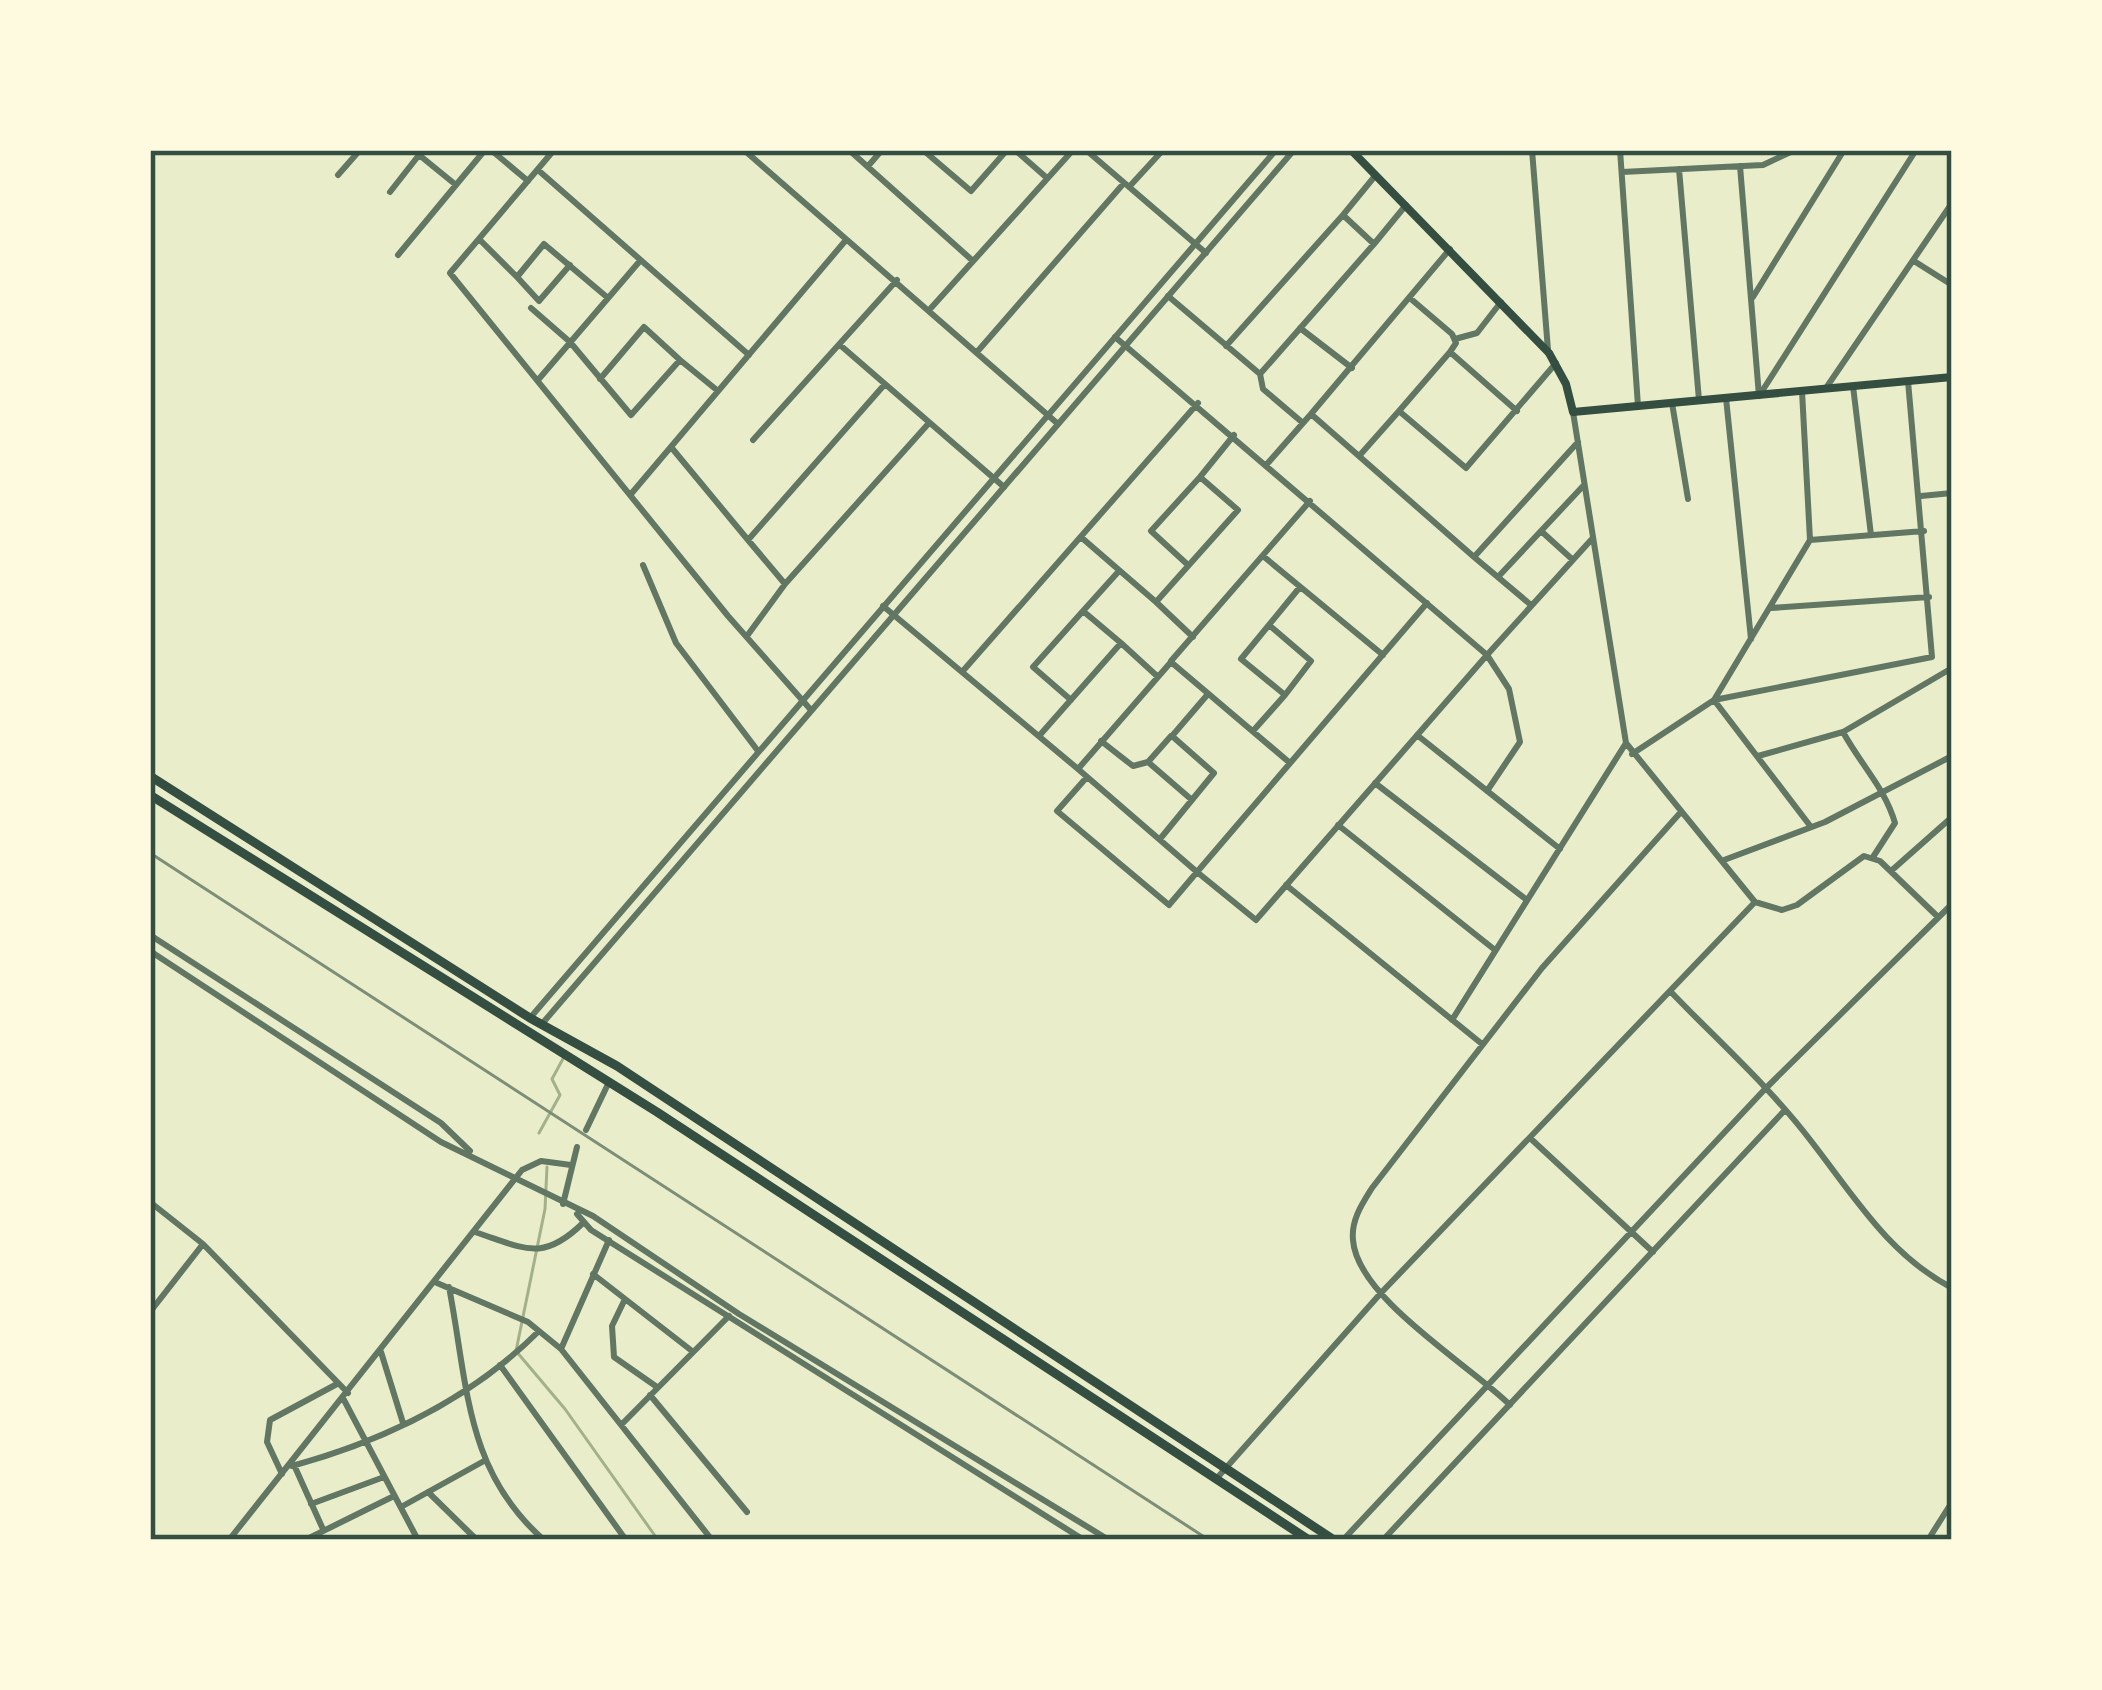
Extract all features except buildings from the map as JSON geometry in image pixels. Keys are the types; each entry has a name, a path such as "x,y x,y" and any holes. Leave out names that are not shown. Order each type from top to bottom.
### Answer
{"main road":[{"path":"1351,150 1549,353 1573,412 1952,377"},
{"path":"150,776 530,1018 656,1092 1222,1474 1309,1540"},
{"path":"150,795 1222,1474 1338,1540"}],"street":[{"path":"338,175 360,150"},
{"path":"398,255 488,150 528,181"},
{"path":"554,150 450,273 811,710"},
{"path":"744,150 1058,424"},
{"path":"849,150 974,261"},
{"path":"868,166 882,150"},
{"path":"923,150 971,190 1011,150 1047,178"},
{"path":"937,162 947,150"},
{"path":"930,309 1073,150"},
{"path":"1086,150 1206,253"},
{"path":"977,352 1163,150"},
{"path":"520,1029 1276,150"},
{"path":"532,1036 1294,150"},
{"path":"1532,150 1549,353"},
{"path":"1620,150 1638,406"},
{"path":"1622,172 1763,165 1795,150"},
{"path":"1751,301 1844,150"},
{"path":"1760,396 1916,150"},
{"path":"390,192 416,152 456,185"},
{"path":"1740,166 1760,396"},
{"path":"1679,169 1699,400"},
{"path":"538,170 749,355"},
{"path":"1226,346 1376,175"},
{"path":"1826,388 1952,203"},
{"path":"1260,374 1406,205"},
{"path":"1343,215 1374,244"},
{"path":"479,239 539,301 570,266"},
{"path":"631,494 846,240"},
{"path":"517,277 544,244 608,298"},
{"path":"1267,464 1450,249"},
{"path":"1914,261 1952,285"},
{"path":"538,380 639,262"},
{"path":"753,440 897,280"},
{"path":"1168,296 1260,374 1263,389 1304,423"},
{"path":"1411,299 1455,339"},
{"path":"1455,339 1477,333 1501,302"},
{"path":"531,308 570,343 631,415 680,360"},
{"path":"600,380 644,327 718,391"},
{"path":"1300,328 1352,368"},
{"path":"1115,337 1198,403 1487,655 1509,689 1520,742 1487,791"},
{"path":"1359,456 1450,352 1455,339"},
{"path":"840,345 1004,487"},
{"path":"1450,352 1517,411"},
{"path":"1399,411 1466,468 1556,363"},
{"path":"1908,381 1934,675"},
{"path":"748,540 885,384"},
{"path":"1853,386 1871,535"},
{"path":"1714,700 1810,540 1802,391"},
{"path":"1726,398 1751,642"},
{"path":"962,672 1198,403"},
{"path":"1672,403 1688,500"},
{"path":"1573,412 1626,742 1755,902 1782,910 1797,905 1854,860 1873,857 1895,829 1886,790 1865,774 1843,732"},
{"path":"1311,414 1532,605"},
{"path":"746,636 785,584 929,423"},
{"path":"1189,566 1151,530 1234,435"},
{"path":"1474,557 1578,442"},
{"path":"671,447 785,584"},
{"path":"1156,602 1238,510 1199,477"},
{"path":"1498,577 1583,484"},
{"path":"1921,496 1952,493"},
{"path":"1078,769 1310,501"},
{"path":"1541,531 1573,560"},
{"path":"1810,540 1924,531"},
{"path":"1081,537 1193,637"},
{"path":"883,606 1256,920 1592,539"},
{"path":"1263,556 1383,655"},
{"path":"643,565 676,643 758,751"},
{"path":"1071,700 1033,667 1119,571"},
{"path":"1285,694 1241,658 1300,587"},
{"path":"1771,608 1929,597"},
{"path":"1087,777 1057,811 1168,905 1427,603"},
{"path":"1083,611 1157,676"},
{"path":"1252,731 1311,661 1269,626"},
{"path":"1039,736 1121,643"},
{"path":"1632,754 1714,700 1932,657"},
{"path":"1171,662 1290,763"},
{"path":"1758,756 1843,732 1952,668"},
{"path":"1101,741 1133,766 1148,762 1208,694"},
{"path":"1714,700 1811,827"},
{"path":"1160,839 1214,773 1172,736"},
{"path":"1417,736 1561,850"},
{"path":"1452,1020 1626,742"},
{"path":"1724,860 1811,827 1952,756"},
{"path":"1148,762 1192,800"},
{"path":"1375,783 1527,900"},
{"path":"1510,1406 1380,1294 1353,1241 1359,1209 1482,1044 1680,813"},
{"path":"1891,871 1952,817"},
{"path":"1338,825 1495,950"},
{"path":"1873,857 1936,916"},
{"path":"1286,885 1482,1044"},
{"path":"1338,1540 1490,1385 1765,1089 1949,905 1952,893"},
{"path":"1222,1474 1380,1294 1755,902"},
{"path":"150,935 441,1123 473,1154"},
{"path":"150,951 425,1132 593,1216 733,1310 1108,1540"},
{"path":"1670,991 1765,1089 1847,1195 1903,1255 1952,1288"},
{"path":"586,1130 609,1082"},
{"path":"1383,1540 1784,1111"},
{"path":"1530,1138 1653,1252"},
{"path":"563,1204 577,1147"},
{"path":"229,1540 516,1179 541,1161 571,1165"},
{"path":"150,1202 203,1244 338,1383 418,1540"},
{"path":"575,1211 583,1223 609,1240 1084,1540"},
{"path":"475,1232 542,1252 564,1242 583,1223"},
{"path":"561,1349 609,1240"},
{"path":"150,1312 203,1244"},
{"path":"593,1274 692,1351"},
{"path":"437,1283 528,1322 561,1349 712,1540"},
{"path":"449,1288 484,1461 514,1514 544,1540"},
{"path":"625,1299 612,1326 614,1357 657,1387"},
{"path":"622,1424 729,1316"},
{"path":"288,1469 365,1443 404,1424 469,1388 538,1331"},
{"path":"381,1352 404,1424"},
{"path":"503,1363 626,1540"},
{"path":"323,1529 267,1442 270,1420 338,1383"},
{"path":"650,1394 747,1512"},
{"path":"400,1507 484,1461"},
{"path":"311,1504 384,1478"},
{"path":"428,1492 477,1540"},
{"path":"305,1540 394,1496"},
{"path":"1928,1540 1952,1502"}],"waterway":[{"path":"539,1133 560,1095 552,1079 564,1057"},
{"path":"547,1167 545,1209 516,1351 565,1409 658,1540"}],"railway":[{"path":"150,853 1209,1540"}]}
